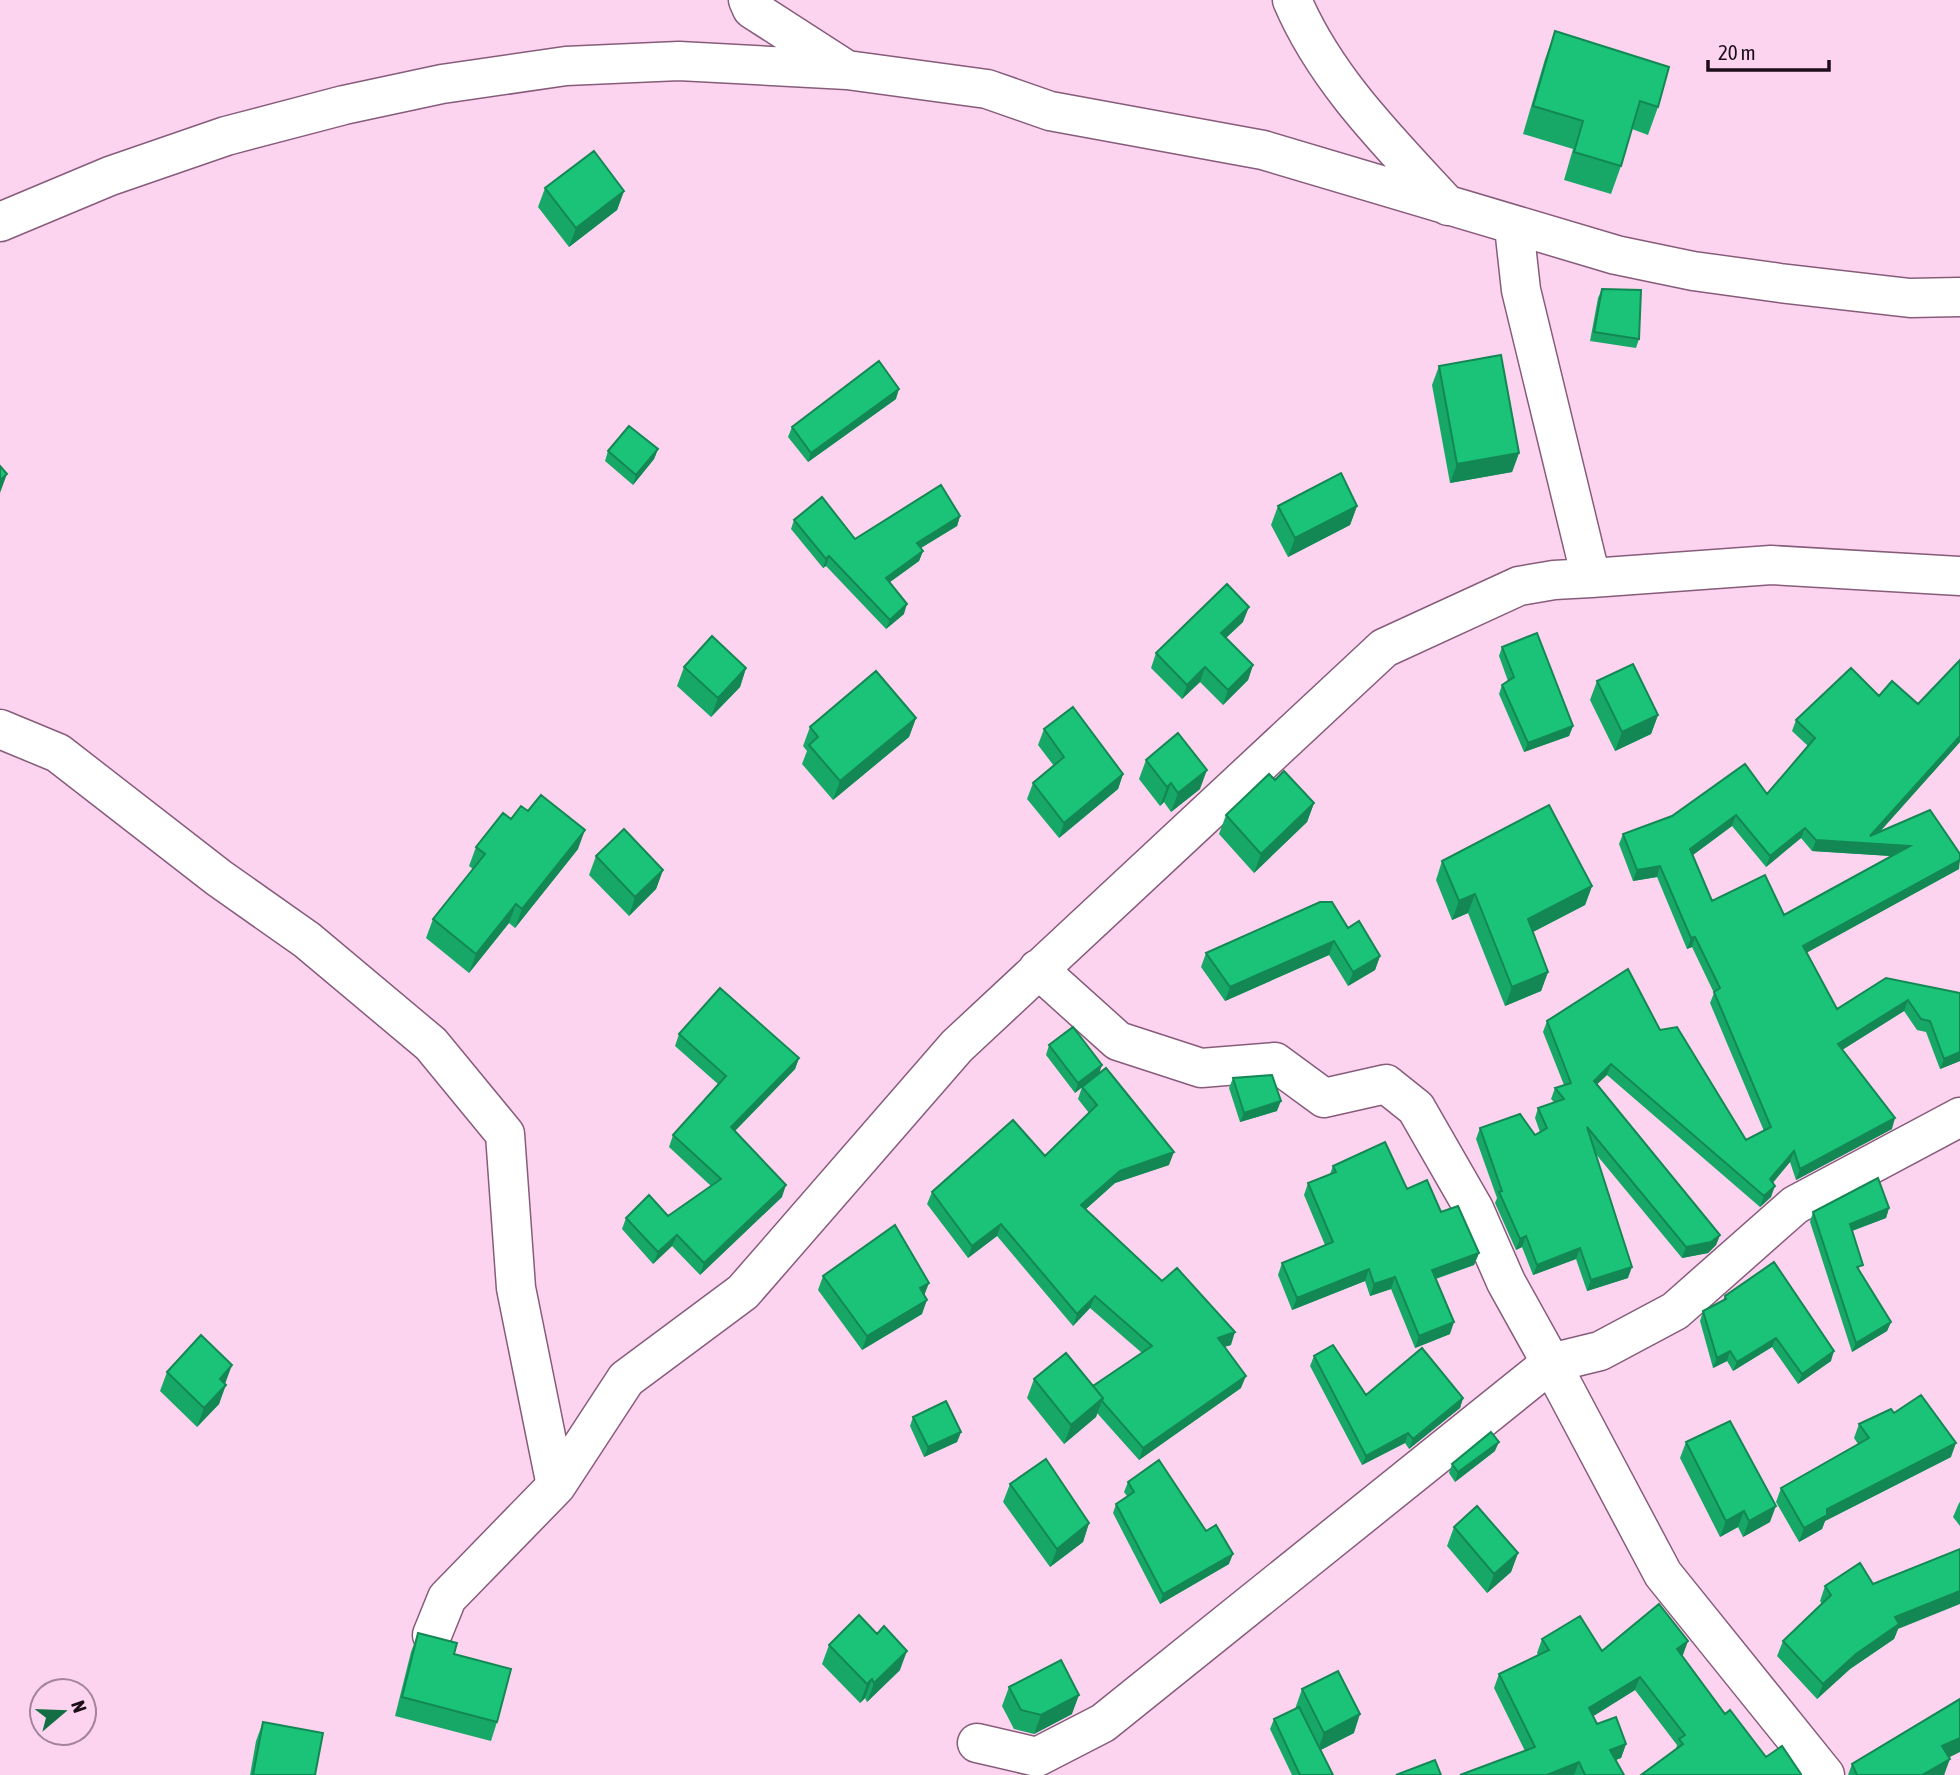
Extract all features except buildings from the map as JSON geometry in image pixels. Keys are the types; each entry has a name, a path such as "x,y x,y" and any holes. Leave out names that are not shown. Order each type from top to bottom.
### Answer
{"street":[{"path":"748,0 752,9 847,70"},
{"path":"1292,0 1308,38 1340,83 1449,206"},
{"path":"0,222 110,176 226,136 344,105 442,84 566,66 679,61 847,70 988,89 1051,111 1263,150 1514,227 1616,255 1693,271 1910,298 1960,297"},
{"path":"1514,227 1521,290 1591,578"},
{"path":"432,1635 447,1598 555,1486 626,1379 743,1292 957,1045 1384,648 1519,586 1554,580 1771,565 1960,576"},
{"path":"0,729 58,753 219,878 307,940 431,1044 505,1134 516,1288 555,1486"},
{"path":"1038,969 1118,1041 1201,1068 1275,1062 1324,1098 1386,1084 1416,1108 1474,1209 1506,1282 1663,1574 1825,1775"},
{"path":"977,1743 1037,1757 1104,1723 1551,1363 1600,1351 1675,1311 1795,1205 1960,1117"}]}
